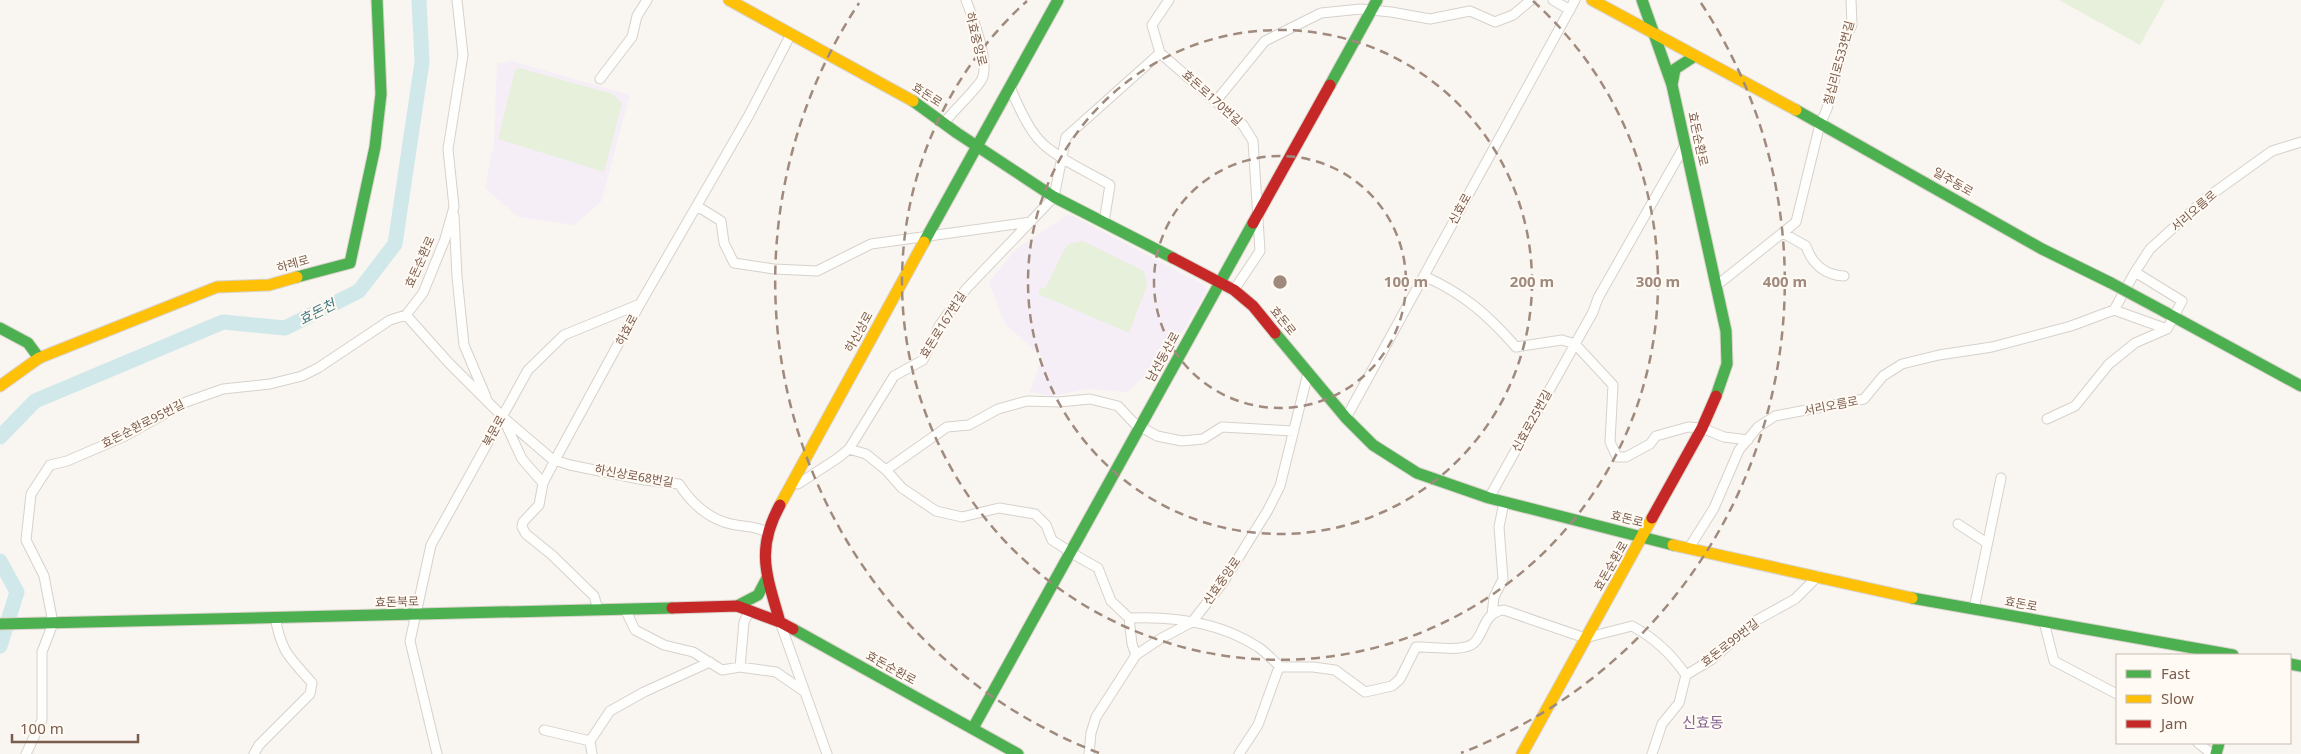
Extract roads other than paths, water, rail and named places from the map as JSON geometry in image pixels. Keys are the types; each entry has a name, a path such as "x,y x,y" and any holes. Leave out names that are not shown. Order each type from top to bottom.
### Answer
{"street":[{"name":"하례로","path":"0,386 39,358 217,287 269,285 350,263 375,148 381,94 377,0"},
{"name":"효돈순환로","path":"406,315 423,293 445,239 454,207 448,150 463,56 457,0"},
{"path":"600,79 632,37 637,16 646,0"},
{"name":"효돈로","path":"730,0 917,103 1054,198 1234,290 1253,306 1346,418 1373,445 1417,473 1489,498 1642,538 1901,596 2227,654"},
{"name":"하효중앙로","path":"944,123 981,80 984,70 979,41 966,0"},
{"name":"하신상로","path":"827,754 780,622 767,578 765,558 766,532 792,481 1058,0"},
{"path":"1054,198 1066,137 1160,53 1152,25 1169,0"},
{"path":"1216,101 1264,41 1321,13 1361,9 1374,5 1391,12 1430,20 1470,11 1495,22 1513,15 1531,0"},
{"path":"1553,0 1570,10"},
{"name":"신효로","path":"1346,418 1575,0"},
{"name":"일주동로","path":"1592,0 2042,248 2111,283 2301,386"},
{"name":"효돈순환로","path":"1522,754 1702,428 1718,393 1726,364 1726,331 1672,85 1656,35 1642,0"},
{"name":"칠십리로533번길","path":"1820,124 1827,109 1852,25 1851,0"},
{"name":"남선동산로","path":"973,728 1220,283 1259,209 1374,5"},
{"name":"하효로","path":"598,609 594,596 552,555 526,534 522,527 523,522 539,505 543,483 555,460 640,304 748,115 791,34"},
{"name":"효돈로170번길","path":"1160,53 1243,125 1254,141 1260,251 1234,290"},
{"path":"1672,85 1675,70 1695,56"},
{"path":"1010,87 1020,109 1042,143 1110,185 1104,222"},
{"path":"1716,286 1796,222 1820,124"},
{"name":"서리오름로","path":"1689,548 1714,508 1739,450 1758,427 1775,416 1864,399 1883,376 1902,364 1939,355 1992,347 2070,326 2114,310 2150,249 2205,200 2272,151 2301,142"},
{"name":"신효로25번길","path":"1489,498 1593,312 1598,298 1685,145"},
{"name":"효돈로167번길","path":"792,481 798,484 838,458 848,448 894,376 923,360 939,326 966,289 1054,198"},
{"path":"697,206 721,221 724,243 734,263 774,269 817,271 871,244 1031,222"},
{"path":"454,207 457,277 464,345 488,402"},
{"path":"1783,233 1806,246 1810,259 1830,276 1844,276"},
{"path":"2135,272 2182,301 2169,314 2167,329"},
{"path":"1424,276 1452,289 1475,306 1498,327 1516,348 1562,340 1575,344 1613,385 1610,442 1617,457 1626,457 1650,444 1656,436 1688,427 1702,428 1724,437 1748,440"},
{"name":"북문로","path":"437,754 410,641 431,545 528,370 564,335 640,304"},
{"path":"2114,310 2167,329"},
{"path":"406,315 436,349 502,416 522,459 543,483"},
{"name":"효돈순환로95번길","path":"48,623 44,576 26,540 32,494 50,465 125,436 186,402 223,389 270,384 302,376 318,368 390,320 406,315"},
{"path":"0,328 28,343 39,358"},
{"path":"2047,419 2075,406 2109,364 2135,343 2167,329"},
{"name":"신효중앙로","path":"1089,754 1091,734 1096,717 1136,655 1192,622 1224,581 1268,510 1280,486 1308,372"},
{"path":"886,470 947,427 969,425 998,409 1026,401 1059,402 1090,399 1118,406 1140,426 1157,436 1182,441 1202,439 1222,427 1294,431"},
{"name":"하신상로68번길","path":"502,416 555,460 644,480 679,484 688,497 712,516 736,525 758,527 766,532"},
{"path":"848,448 866,454 886,470 902,488 936,510 962,517 999,508 1035,514 1046,525 1052,540 1098,568 1111,601 1129,618 1132,644 1136,655"},
{"path":"1974,609 2001,478"},
{"path":"1492,615 1494,598 1502,579 1499,527 1504,502"},
{"path":"1958,524 1987,543"},
{"name":"효돈로99번길","path":"1686,675 1711,660 1757,620 1795,599 1818,576"},
{"path":"737,606 758,595 767,578"},
{"name":"효돈북로","path":"0,624 275,617 416,616 737,606 750,610"},
{"path":"625,609 635,630 664,645 693,652 722,670 740,667 776,672 805,692"},
{"path":"740,667 744,622 750,610"},
{"name":"효돈순환로","path":"750,610 780,622 1018,754"},
{"path":"1129,618 1165,618 1206,624 1227,631 1258,647 1280,667 1312,666 1334,670 1365,692 1392,686 1400,679 1416,646 1460,649 1474,642 1484,623 1498,610 1504,610 1585,638 1632,626 1646,633 1666,651 1686,675 1679,703 1662,724 1652,754"},
{"path":"254,754 259,745 310,694 312,683 289,659 279,641 275,617"},
{"path":"2044,622 2054,661 2116,693"},
{"path":"26,754 42,720 42,652 48,623"},
{"path":"592,754 590,741 610,711 644,692 710,662"},
{"path":"1239,754 1258,725 1280,667"},
{"path":"544,730 590,741"},
{"path":"2199,744 2212,754"}],"waterway":[{"name":"효돈천","path":"0,437 35,401 223,322 285,328 359,291 395,244 422,62 419,0"},
{"name":"효돈천","path":"0,561 17,592 0,646"}],"district":[{"name":"신효동","path":"1703,723"}]}
